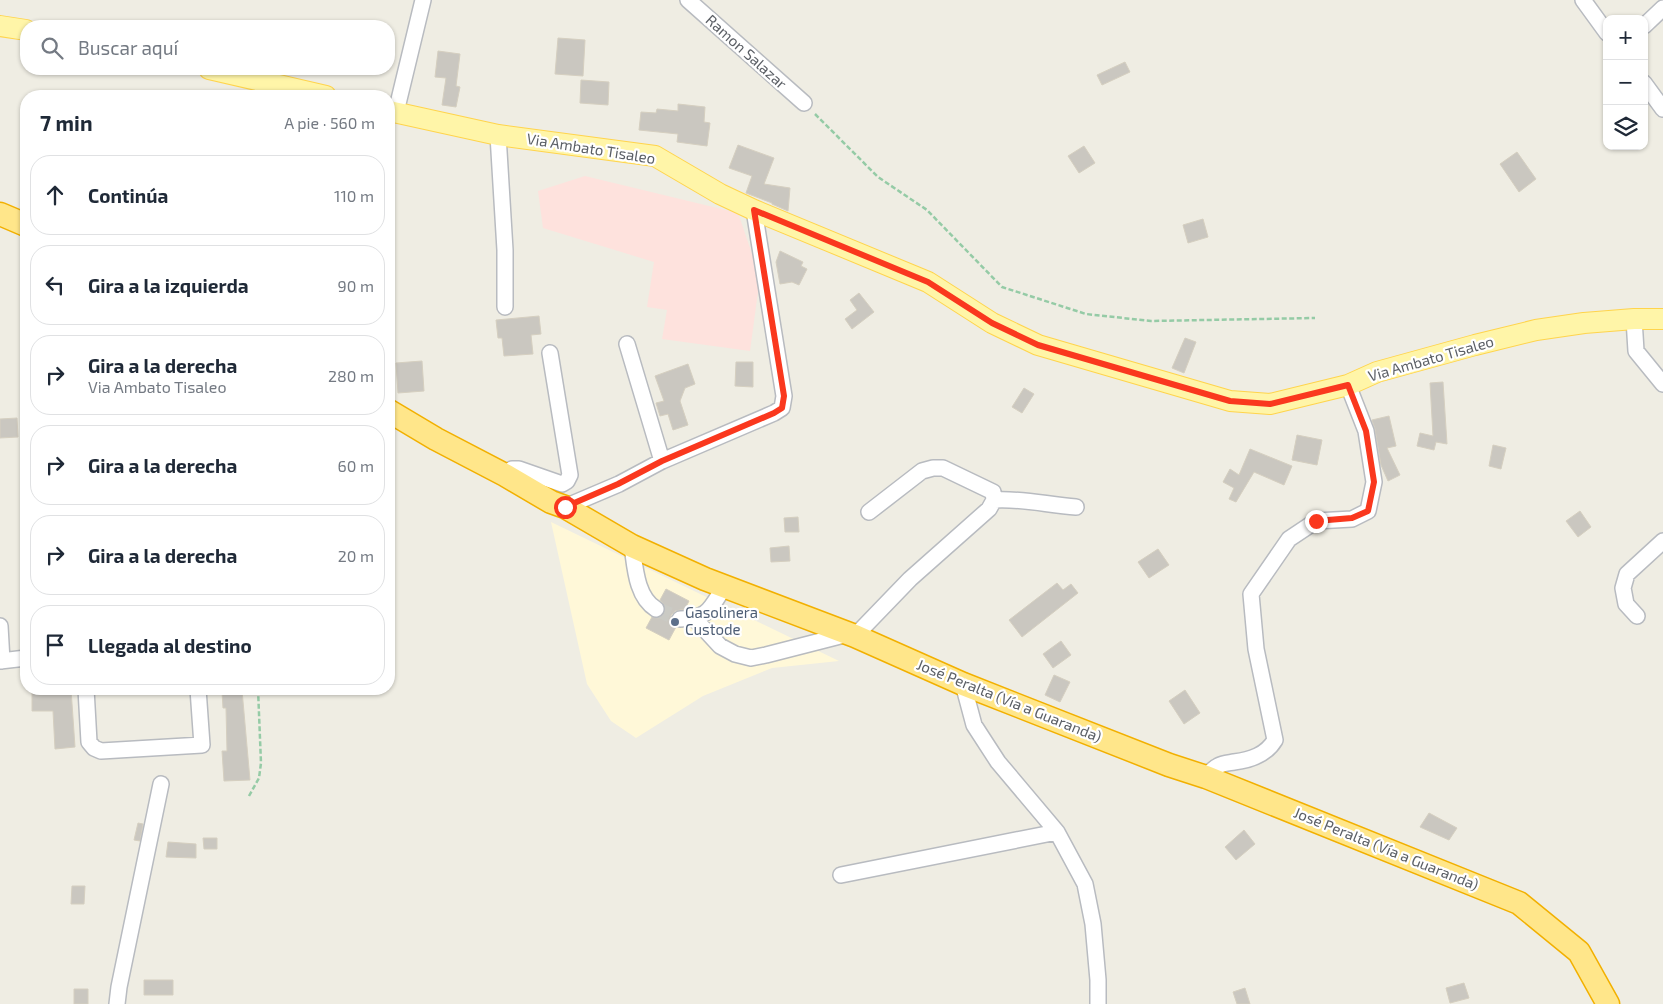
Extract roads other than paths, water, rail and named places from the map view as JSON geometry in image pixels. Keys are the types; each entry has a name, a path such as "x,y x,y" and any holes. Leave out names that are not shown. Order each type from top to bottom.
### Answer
{"highway":[{"path":"0,214 20,222"},
{"name":"José Peralta (Vía a Guaranda)","path":"395,415 436,440 505,475 551,502 565,507 632,546 724,587 851,635 963,684 1169,765 1206,777 1519,903 1579,952 1608,1004"}],"main road":[{"path":"0,26 20,29"},
{"path":"235,75 300,90"},
{"name":"Via Ambato Tisaleo","path":"395,113 498,135 655,156 720,194 754,210 928,282 992,323 1038,345 1230,401 1270,404 1348,385 1377,372 1536,330 1584,323 1663,319"}],"street":[{"path":"395,101 423,0"},
{"name":"Ramon Salazar","path":"688,0 804,104"},
{"path":"1582,0 1603,28"},
{"path":"1648,22 1663,8"},
{"path":"1648,88 1663,109"},
{"path":"498,135 505,250 505,307"},
{"path":"565,507 618,484 662,461 782,408 784,396 754,210"},
{"path":"1634,319 1636,351 1663,384"},
{"path":"627,344 662,461"},
{"path":"505,475 512,469 519,469 562,484 567,481 570,475 550,353"},
{"path":"1206,777 1215,767 1223,763 1245,761 1261,755 1270,748 1275,740 1256,649 1251,594 1289,539 1316,521 1352,518 1368,511 1374,482 1366,431 1348,385"},
{"path":"724,587 708,612 687,619 720,646 734,654 751,658 766,656 851,635 910,579 989,509 994,500 993,492 943,468 933,468 922,471 869,512"},
{"path":"994,500 1012,499 1053,506 1076,507"},
{"path":"1637,616 1626,604 1623,588 1627,574 1663,541"},
{"path":"632,546 637,576 642,591 649,605 656,609"},
{"path":"0,626 1,661 20,659"},
{"path":"963,684 974,725 998,762 1057,832 1085,884 1093,924 1098,1004"},
{"path":"86,695 89,742 94,748 101,751 202,745 198,695"},
{"path":"118,1004 119,987 161,784"},
{"path":"841,876 1057,832"}],"tunnel":[{"path":"656,609 680,619"}],"place":[{"name":"Gasolinera Custode","path":"675,622"}]}
